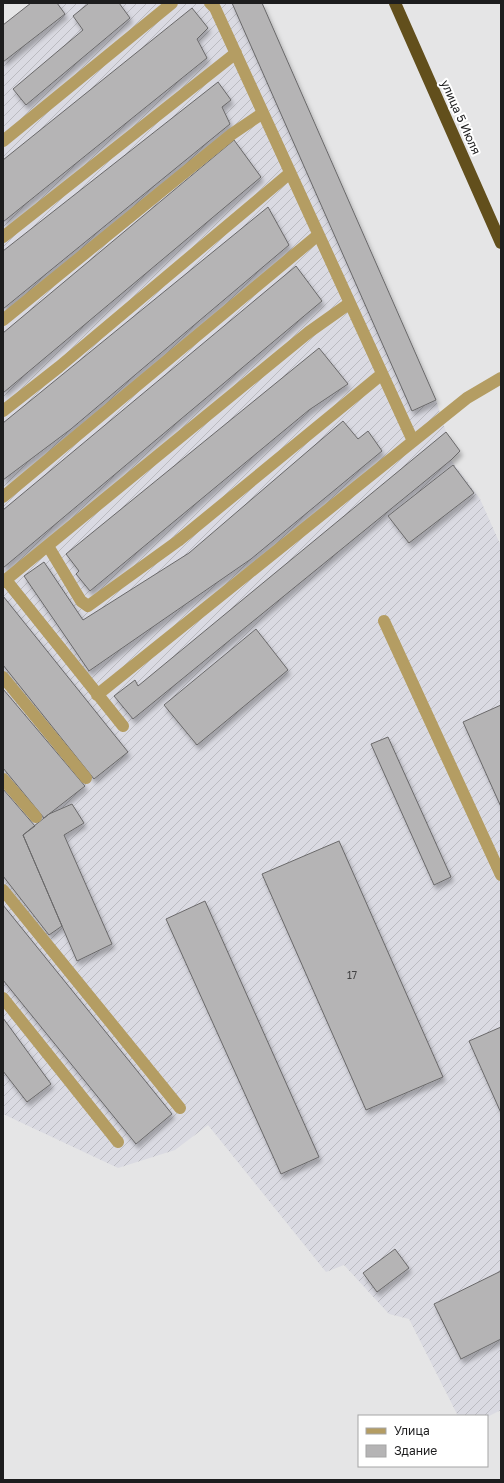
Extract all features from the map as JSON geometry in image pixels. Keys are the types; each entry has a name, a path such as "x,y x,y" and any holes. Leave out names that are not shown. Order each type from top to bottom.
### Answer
{"highway":[{"name":"улица 5 Июля","path":"395,3 501,243"}],"lane":[{"path":"3,141 172,3"},
{"path":"210,3 215,8 413,441"},
{"path":"3,237 236,54"},
{"path":"3,320 232,134 263,113"},
{"path":"3,411 59,367 290,173"},
{"path":"3,496 318,235"},
{"path":"123,726 5,581 310,332 350,304"},
{"path":"48,546 81,601 88,606 178,541 382,374"},
{"path":"97,694 467,398 501,378"},
{"path":"384,621 501,875"},
{"path":"3,677 86,778"},
{"path":"3,779 36,817"},
{"path":"3,890 180,1108"},
{"path":"3,998 118,1142"}],"shaded area":[{"path":"31,3 262,3 436,400 446,432 460,451 451,460 480,499 501,546 501,1410 488,1416 488,1415 457,1415 409,1319 389,1314 344,1265 326,1272 208,1125 175,1150 118,1168 3,1114 3,25"}],"building":[{"path":"31,3 57,3 65,14 3,62 3,25"},
{"path":"89,3 119,3 130,18 26,105 13,89 83,30 73,16"},
{"path":"232,3 262,3 436,400 412,411"},
{"path":"192,8 208,28 197,39 207,58 3,222 3,160"},
{"path":"218,82 231,100 222,107 230,124 3,309 3,251"},
{"path":"234,140 261,177 3,393 3,333"},
{"path":"268,207 289,245 71,429 3,480 3,423"},
{"path":"296,266 322,301 3,568 3,510"},
{"path":"319,348 348,384 309,410 90,591 76,574 79,571 66,554"},
{"path":"343,421 358,439 368,431 382,451 251,559 89,671 24,576 44,562 83,620 189,553"},
{"path":"446,432 460,451 451,460 133,719 114,696 135,680 138,686"},
{"path":"453,465 474,493 409,543 388,516"},
{"path":"3,596 128,752 94,779 3,665"},
{"path":"256,629 288,670 197,745 164,705"},
{"path":"3,689 85,786 44,818 3,768"},
{"path":"501,705 501,807 463,722"},
{"path":"388,737 451,877 434,885 371,744"},
{"path":"3,789 35,826 23,835 62,926 49,935 3,876"},
{"path":"72,804 84,823 64,835 112,944 77,961 23,835 49,814"},
{"path":"339,841 443,1077 366,1110 262,874"},
{"path":"205,901 319,1157 281,1174 166,919"},
{"path":"3,905 172,1114 136,1144 3,980"},
{"path":"3,1018 51,1084 27,1102 3,1071"},
{"path":"501,1027 501,1113 469,1041"},
{"path":"395,1249 409,1268 377,1292 363,1273"},
{"path":"501,1271 501,1339 461,1359 434,1304"}]}
